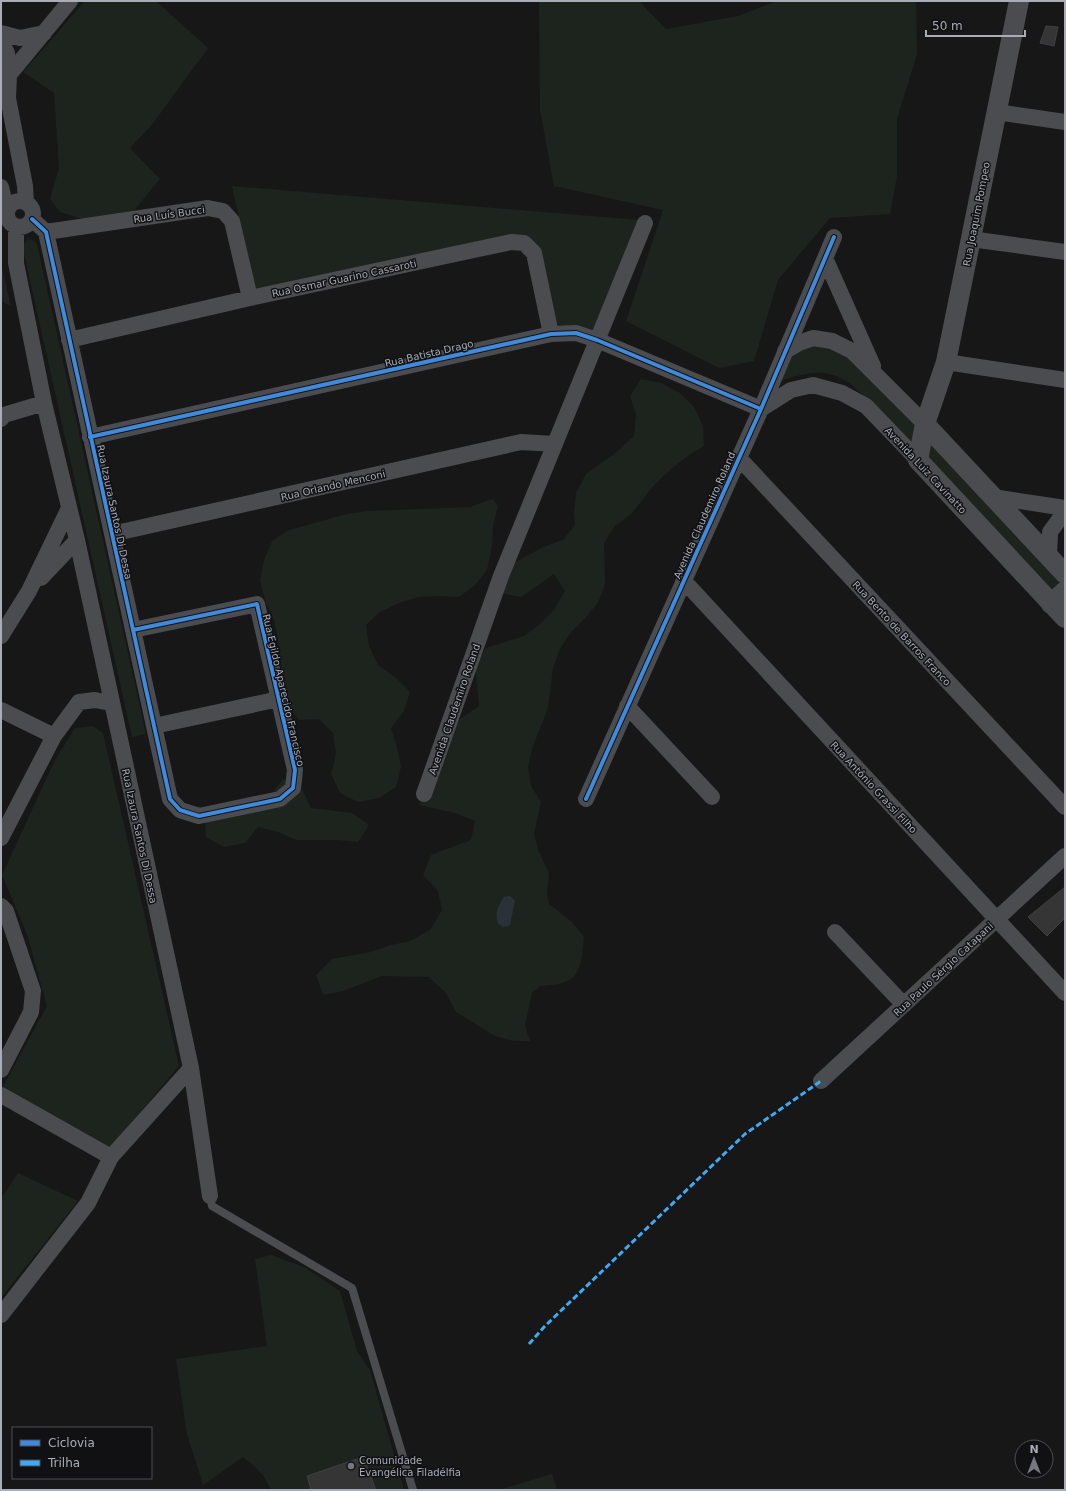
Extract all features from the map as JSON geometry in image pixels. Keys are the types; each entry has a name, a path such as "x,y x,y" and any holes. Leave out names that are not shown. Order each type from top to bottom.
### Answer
{"street":[{"path":"9,75 70,1"},
{"name":"Rua Joaquim Pompeo","path":"918,460 925,424 946,362 1019,1"},
{"path":"1,33 20,38 44,33"},
{"path":"1,41 6,53 9,75 8,98 25,186 26,203"},
{"path":"996,112 1065,122"},
{"path":"1,187 7,219 11,224 16,227 22,227 28,224 32,219 33,213 26,203 20,201 14,203 6,212"},
{"name":"Rua Luís Bucci","path":"46,232 208,208 223,211 232,221 250,298"},
{"path":"32,219 46,232"},
{"name":"Avenida Claudemiro Roland","path":"424,794 501,576 645,223"},
{"name":"Rua Izaura Santos Di Dessa","path":"16,227 16,263 44,403 69,508 191,1068 210,1196"},
{"name":"Rua Izaura Santos Di Dessa","path":"46,232 170,799 180,810"},
{"name":"Avenida Claudemiro Roland","path":"586,799 761,409 834,237"},
{"path":"971,239 1065,252"},
{"name":"Rua Osmar Guarino Cassaroti","path":"69,340 250,298 511,242 524,243 534,253 551,334"},
{"path":"825,258 876,375"},
{"name":"Rua Batista Drago","path":"90,437 551,334 576,333 597,340 761,409"},
{"path":"786,351 799,343 813,338 832,341 852,351 925,424 1065,574"},
{"path":"946,362 1065,380"},
{"name":"Avenida Luiz Cavinatto","path":"761,409 790,390 814,385 842,392 866,406 918,460 1058,597 1065,618"},
{"path":"1,419 4,415 44,403"},
{"name":"Rua Orlando Menconi","path":"112,534 521,442 555,444"},
{"name":"Rua Bento de Barros Franco","path":"739,458 1065,807"},
{"path":"993,497 1065,508"},
{"path":"1,636 29,591 69,508"},
{"path":"1049,557 1050,532 1061,517 1065,515"},
{"path":"29,591 76,540"},
{"name":"Rua Antônio Grassi Filho","path":"684,581 1065,993"},
{"name":"Rua Egildo Aparecido Francisco","path":"133,630 256,604 296,770 293,788 280,799 199,816 180,810"},
{"path":"154,726 279,699"},
{"path":"1,838 54,736 79,702 95,700 111,703"},
{"path":"627,706 712,797"},
{"path":"1,710 54,736"},
{"name":"Rua Paulo Sérgio Catapani","path":"821,1081 1065,856"},
{"path":"1,906 6,911 32,992 31,1012 1,1070"},
{"path":"835,932 904,1005"},
{"path":"1,1315 88,1203 111,1157 191,1068"},
{"path":"1,1095 111,1157"}],"lane":[{"path":"210,1196 212,1206 352,1288 414,1490"}],"shaded area":[{"path":"85,1 156,1 208,48 151,126 130,148 160,179 133,212 89,221 60,212 50,199 59,168 54,93 23,72"},
{"path":"539,1 639,1 666,29 738,16 777,1 916,1 917,54 897,119 897,176 890,214 830,218 778,280 754,361 719,368 626,321 663,210 554,186 540,110"},
{"path":"232,186 639,220 595,334 557,324 528,237 255,289"},
{"path":"28,239 33,240 37,244 146,734 132,737 23,249 25,242"},
{"path":"1,264 11,306 1,301"},
{"path":"813,343 829,345 858,364 916,425 913,443 851,384 842,378 824,373 816,373 779,381 790,355"},
{"path":"641,379 661,383 680,393 694,407 703,426 704,446 686,457 656,483 631,514 615,526 604,543 605,584 598,603 571,632 560,649 553,668 548,708 533,746 528,766 531,786 541,802 534,834 538,850 549,873 547,894 549,904 572,922 584,937 581,960 576,975 563,983 540,986 532,993 525,1026 530,1041 514,1041 495,1036 456,1012 445,992 429,977 382,976 343,991 323,995 316,975 332,959 371,952 391,945 410,941 430,930 442,910 438,891 423,875 431,855 471,840 475,821 455,813 419,805 447,728 479,706 475,665 486,648 524,636 540,624 554,610 565,591 554,574 521,597 501,593 514,563 543,547 563,540 575,525 574,513 576,493 586,474 619,450 634,436 636,415 630,396"},
{"path":"928,436 1061,582 1050,593 924,457"},
{"path":"493,499 498,506 493,526 492,546 487,570 475,585 459,597 418,597 399,603 380,612 366,625 369,646 378,665 396,678 410,692 404,711 391,728 401,767 396,787 379,798 358,802 340,793 331,774 336,754 333,733 319,719 299,720 286,704 274,619 265,600 260,580 264,560 272,541 289,530 347,514 368,511 470,507"},
{"path":"93,726 103,733 179,1066 109,1149 2,1088 47,1006 27,934 2,875 55,760 75,728"},
{"path":"283,779 302,789 311,808 352,813 369,825 358,842 337,840 297,840 278,832 258,827 245,843 224,847 206,837 205,820 271,795"},
{"path":"510,896 515,901 510,925 504,927 498,924 497,910 504,897"},
{"path":"18,1173 78,1201 1,1298 1,1199"},
{"path":"271,1255 304,1267 340,1291 357,1351 370,1370 404,1490 376,1490 363,1457 307,1476 311,1490 271,1490 260,1472 243,1457 203,1485 187,1434 176,1359 267,1346 255,1259"},
{"path":"552,1474 557,1490 499,1490 545,1476"}],"building":[{"path":"1046,26 1058,27 1054,46 1040,43"},
{"path":"1065,887 1065,918 1047,936 1028,917"},
{"name":"Comunidade Evangélica Filadélfia","path":"363,1457 376,1490 311,1490 307,1476"}],"marked path":[{"path":"529,1344 545,1326 745,1134 821,1081"}],"cycle path":[{"path":"32,219 46,232 170,799 180,810 199,816 280,799 293,788 295,770 257,604 133,630"},
{"path":"586,799 761,409 834,237"},
{"path":"90,437 551,334 576,333 597,340 761,409"}],"place":[{"name":"Comunidade Evangélica Filadélfia","path":"351,1466"}]}
